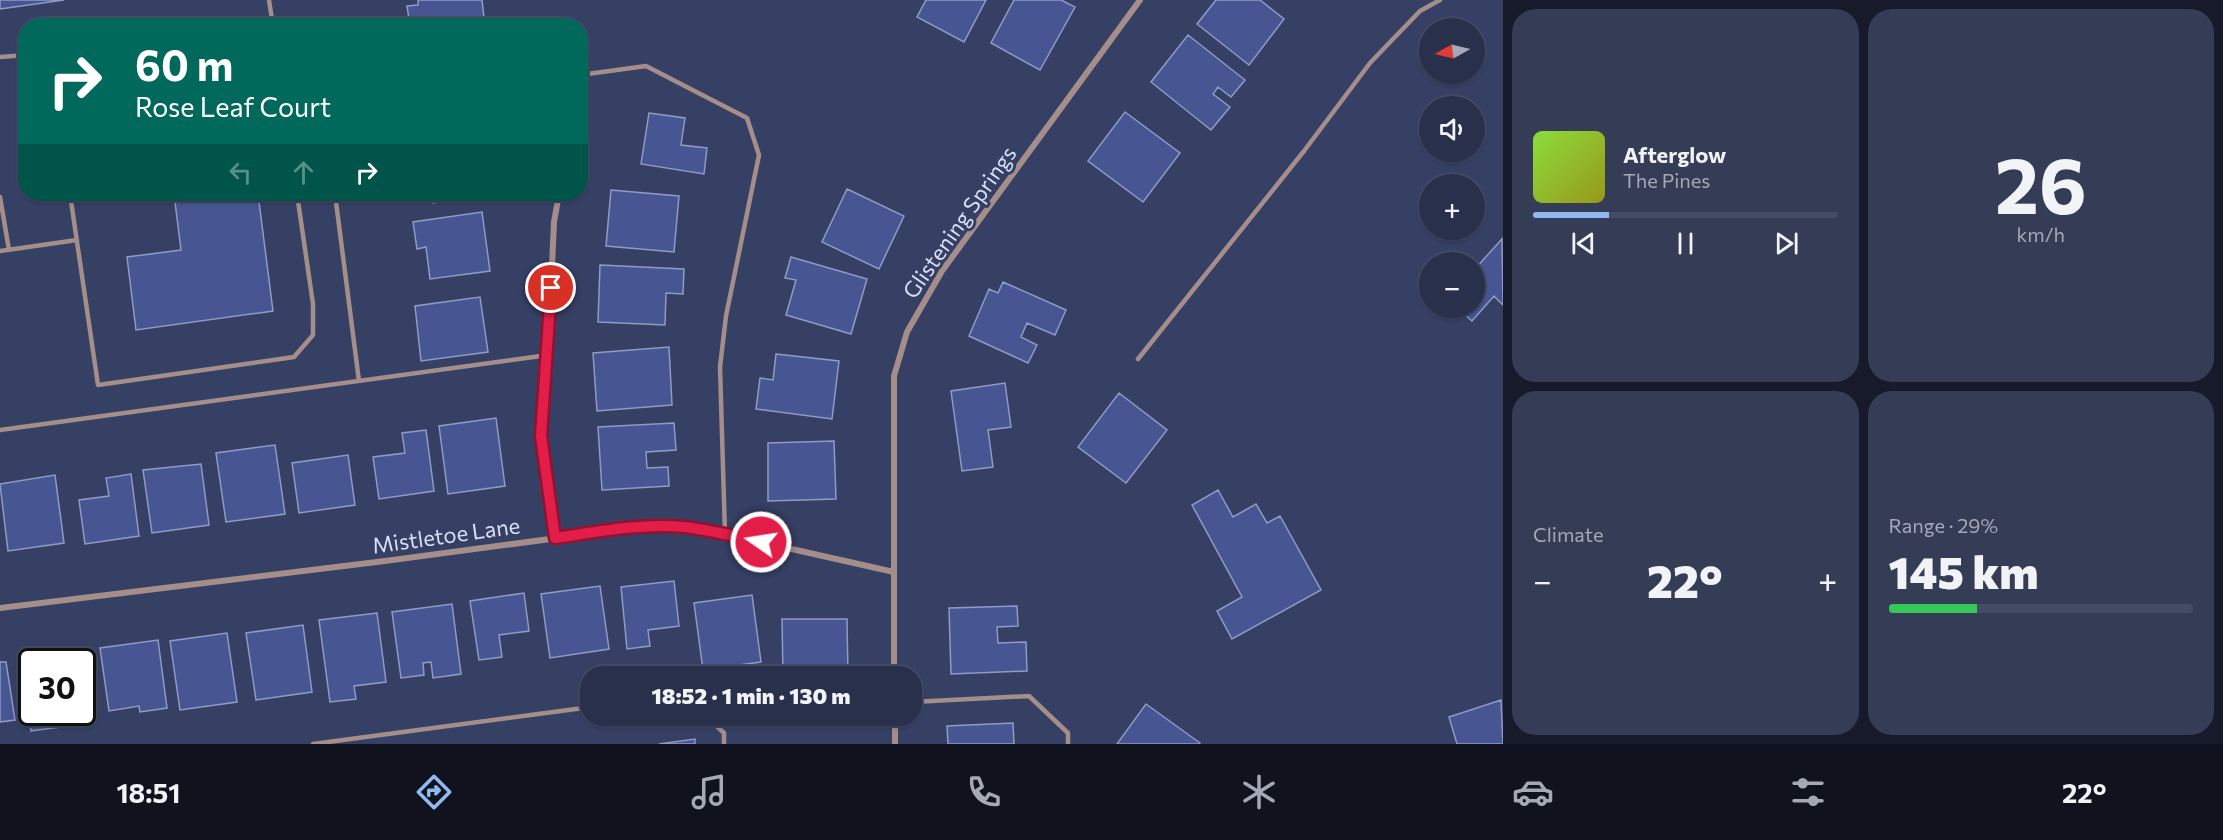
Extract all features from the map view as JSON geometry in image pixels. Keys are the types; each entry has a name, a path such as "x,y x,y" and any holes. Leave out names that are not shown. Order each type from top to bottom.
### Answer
{"street":[{"name":"Glistening Springs","path":"894,666 894,376 907,332 942,270 1140,0"},
{"path":"555,538 541,436 548,356 554,222 558,201"},
{"name":"Mistletoe Lane","path":"0,608 385,561 625,528 681,527 725,534 894,572"},
{"path":"895,726 895,744"}],"lane":[{"path":"269,0 271,18"},
{"path":"1138,359 1304,151 1370,63 1420,11 1440,0"},
{"path":"0,57 18,56"},
{"path":"588,74 646,66 747,118 759,155 726,316 720,368 725,534"},
{"path":"0,197 9,250"},
{"path":"71,201 98,385 294,357 313,335 313,304 298,201"},
{"path":"336,201 359,381"},
{"path":"0,251 76,240"},
{"path":"0,430 548,356"},
{"path":"922,701 1029,696 1068,733 1068,744"},
{"path":"313,744 580,708"},
{"path":"717,726 724,733 724,744"}],"building":[{"path":"0,0 64,0 0,9"},
{"path":"418,0 482,0 484,18 409,18 407,6 418,5"},
{"path":"926,0 986,0 964,42 917,17"},
{"path":"1014,0 1061,0 1075,7 1040,70 991,43"},
{"path":"1216,0 1260,0 1284,19 1249,65 1197,24"},
{"path":"1188,35 1245,80 1231,97 1218,87 1213,94 1230,107 1211,130 1151,82"},
{"path":"1125,112 1180,153 1143,202 1088,161"},
{"path":"649,113 685,118 681,145 707,148 704,174 641,164"},
{"path":"847,189 904,216 879,269 822,242"},
{"path":"611,190 679,196 674,252 606,246"},
{"path":"175,201 259,201 273,311 136,330 127,257 181,250"},
{"path":"482,212 490,271 430,279 426,247 417,249 413,222"},
{"path":"1502,239 1503,305 1494,296 1485,306 1485,258"},
{"path":"791,257 867,279 851,334 786,315 796,280 785,278"},
{"path":"600,265 684,269 683,294 666,293 665,325 598,322"},
{"path":"1003,282 1066,310 1055,335 1027,323 1021,337 1037,345 1028,363 969,336 989,289 998,293"},
{"path":"480,297 488,352 421,361 415,306"},
{"path":"669,347 672,405 597,411 593,353"},
{"path":"776,354 839,361 832,419 756,409 760,378 773,380"},
{"path":"1005,383 1011,427 988,430 993,467 962,471 951,391"},
{"path":"1119,393 1167,430 1126,483 1078,447"},
{"path":"496,418 505,486 448,494 439,426"},
{"path":"674,423 676,450 646,452 647,468 668,467 669,486 602,490 598,427"},
{"path":"426,430 434,491 379,499 373,457 405,453 402,433"},
{"path":"834,441 836,499 768,501 768,443"},
{"path":"275,445 285,514 226,522 216,453"},
{"path":"348,455 355,505 299,513 292,463"},
{"path":"201,464 209,525 152,533 143,470"},
{"path":"131,474 139,536 85,544 79,500 109,496 106,478"},
{"path":"55,475 64,543 8,551 0,484"},
{"path":"1218,490 1233,517 1256,504 1267,523 1280,516 1321,590 1232,639 1217,611 1242,597 1192,505"},
{"path":"674,581 679,626 648,630 650,646 627,649 621,587"},
{"path":"600,586 609,649 550,658 541,594"},
{"path":"524,593 529,631 499,635 502,657 479,660 470,601"},
{"path":"752,595 761,662 732,666 702,666 694,603"},
{"path":"452,604 461,674 433,678 431,662 423,663 424,675 401,678 392,612"},
{"path":"1017,606 1018,626 997,627 998,643 1026,642 1027,671 951,674 949,608"},
{"path":"377,613 386,682 354,686 356,699 330,702 319,620"},
{"path":"782,619 847,619 848,666 783,666"},
{"path":"303,625 312,692 256,700 246,633"},
{"path":"227,633 237,702 180,710 170,641"},
{"path":"158,640 167,708 140,712 139,706 109,711 100,648"},
{"path":"0,662 6,662 15,720 0,722"},
{"path":"1501,700 1503,744 1457,744 1449,717"},
{"path":"1146,704 1200,743 1117,744"},
{"path":"1013,723 1014,744 948,744 947,726"},
{"path":"30,726 68,726 31,731"},
{"path":"695,739 695,744 659,744"}],"route":[{"path":"551,288 541,436 555,538 625,528 681,527 761,542"}]}
